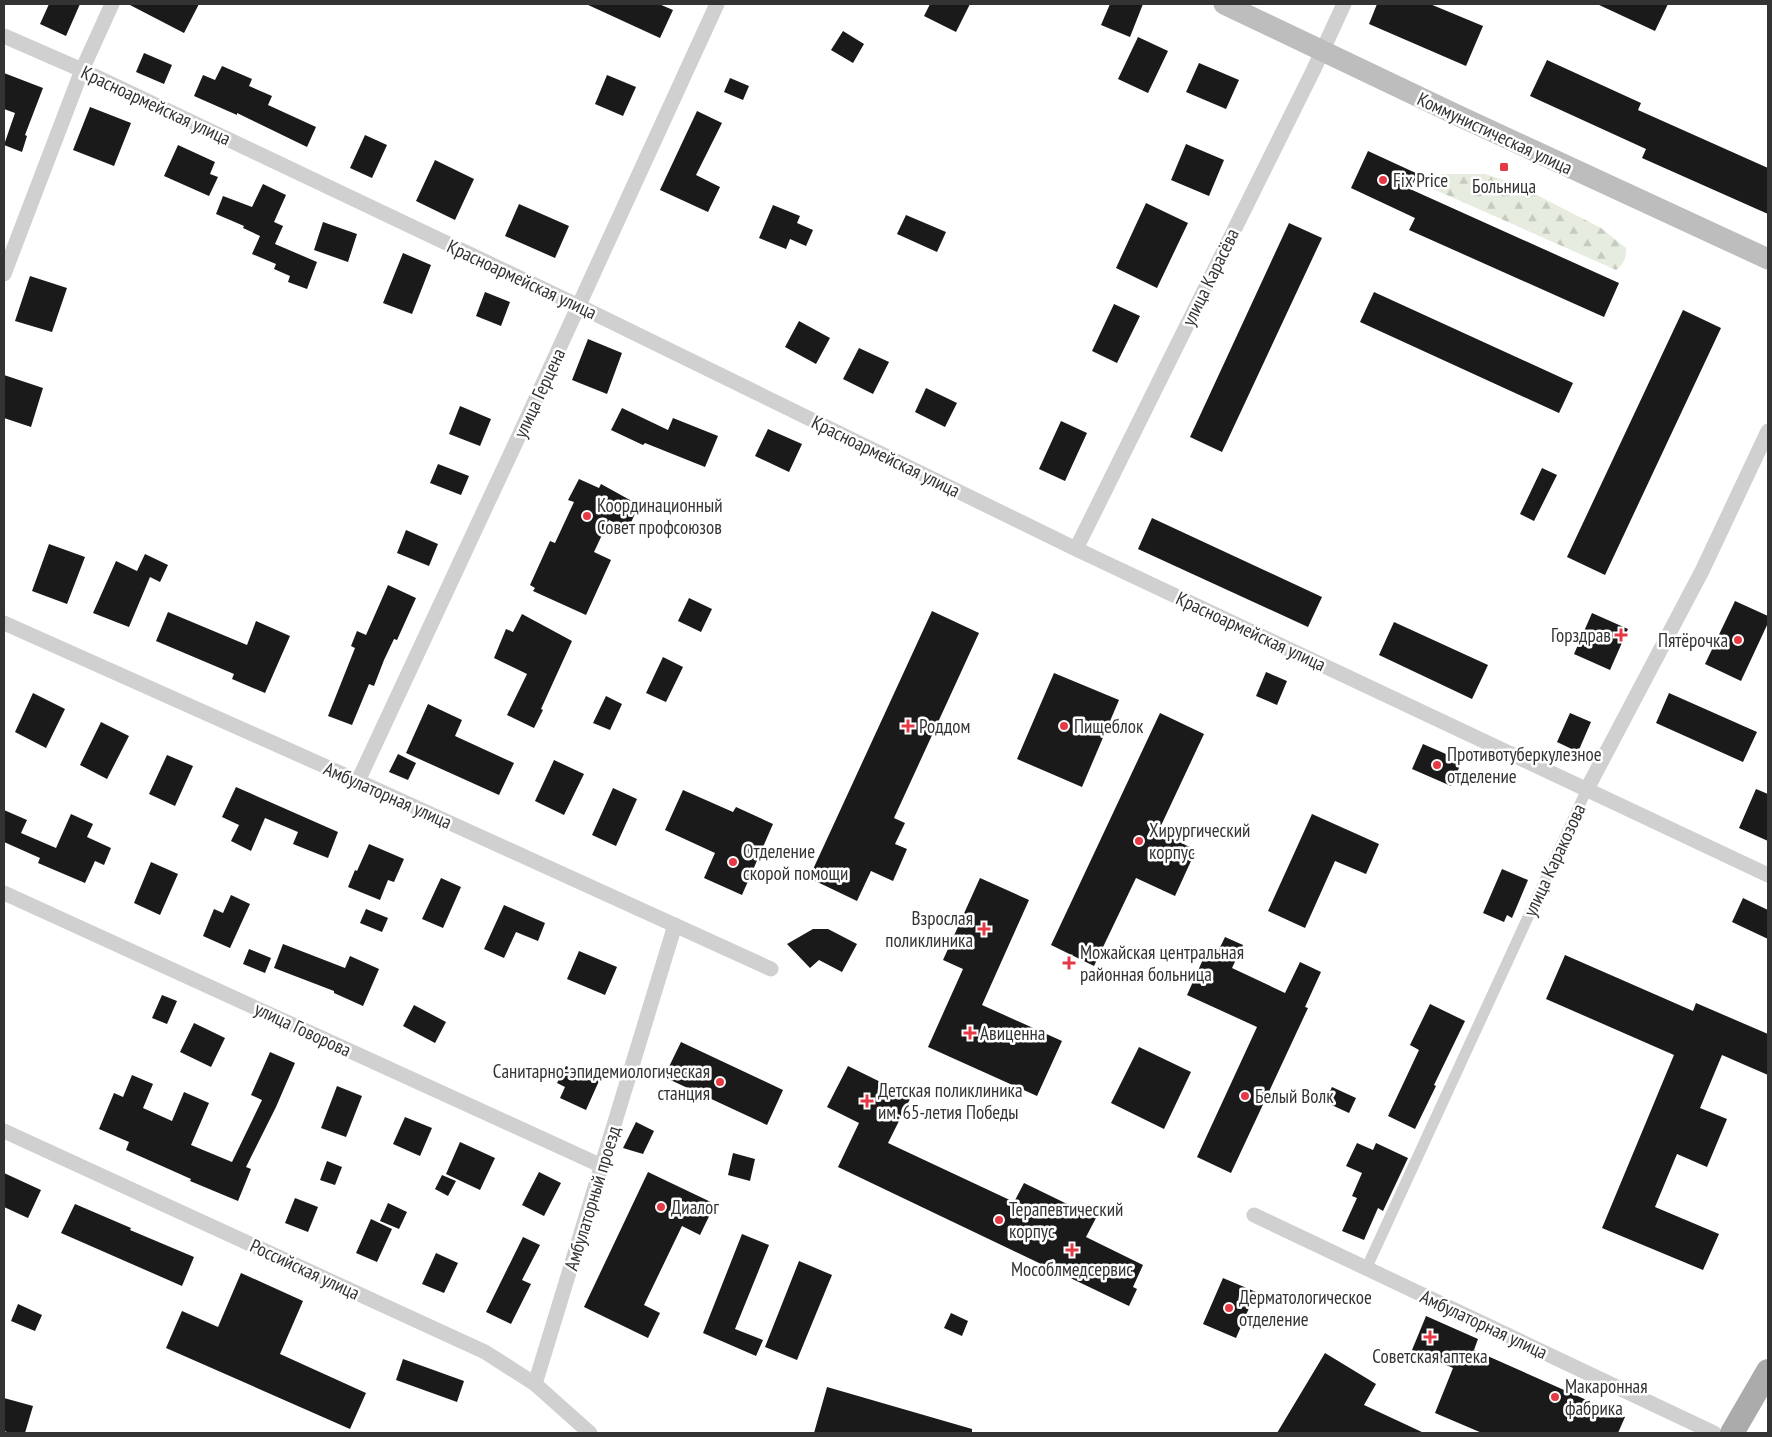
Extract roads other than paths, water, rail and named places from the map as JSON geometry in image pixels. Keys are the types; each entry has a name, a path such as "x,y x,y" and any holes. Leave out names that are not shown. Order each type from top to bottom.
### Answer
{"main road":[{"name":"Коммунистическая улица","path":"1224,4 1475,124 1768,258"},
{"path":"1732,1433 1768,1371"}],"street":[{"path":"4,274 82,70 112,4"},
{"name":"улица Герцена","path":"358,781 580,306 717,4"},
{"name":"улица Карасёва","path":"1076,549 1344,4"},
{"name":"Красноармейская улица","path":"4,36 82,70 580,306 1076,549 1768,875"},
{"name":"улица Каракозова","path":"1366,1269 1587,789 1702,571 1768,431"},
{"name":"Амбулаторная улица","path":"4,623 358,781 771,969"},
{"name":"улица Говорова","path":"4,893 602,1166"},
{"name":"Амбулаторный проезд","path":"535,1384 674,925"},
{"name":"Российская улица","path":"4,1131 484,1352 535,1384 590,1433"},
{"name":"Амбулаторная улица","path":"1254,1215 1714,1433"}],"place":[{"name":"Больница","path":"1504,167"},
{"name":"Fix Price","path":"1383,180"},
{"name":"Координационный Совет профсоюзов","path":"587,516"},
{"name":"Горздрав","path":"1621,635"},
{"name":"Пятёрочка","path":"1738,640"},
{"name":"Роддом","path":"908,726"},
{"name":"Пищеблок","path":"1064,726"},
{"name":"Противотуберкулезное отделение","path":"1437,765"},
{"name":"Хирургический корпус","path":"1139,841"},
{"name":"Отделение скорой помощи","path":"733,862"},
{"name":"Взрослая поликлиника","path":"984,929"},
{"name":"Можайская центральная районная больница","path":"1069,963"},
{"name":"Авиценна","path":"970,1033"},
{"name":"Санитарно-эпидемиологическая станция","path":"720,1082"},
{"name":"Белый Волк","path":"1245,1096"},
{"name":"Детская поликлиника им. 65-летия Победы","path":"867,1101"},
{"name":"Диалог","path":"661,1207"},
{"name":"Терапевтический корпус","path":"999,1220"},
{"name":"Мособлмедсервис","path":"1072,1250"},
{"name":"Дерматологическое отделение","path":"1229,1308"},
{"name":"Советская аптека","path":"1430,1337"},
{"name":"Макаронная фабрика","path":"1555,1397"}]}
